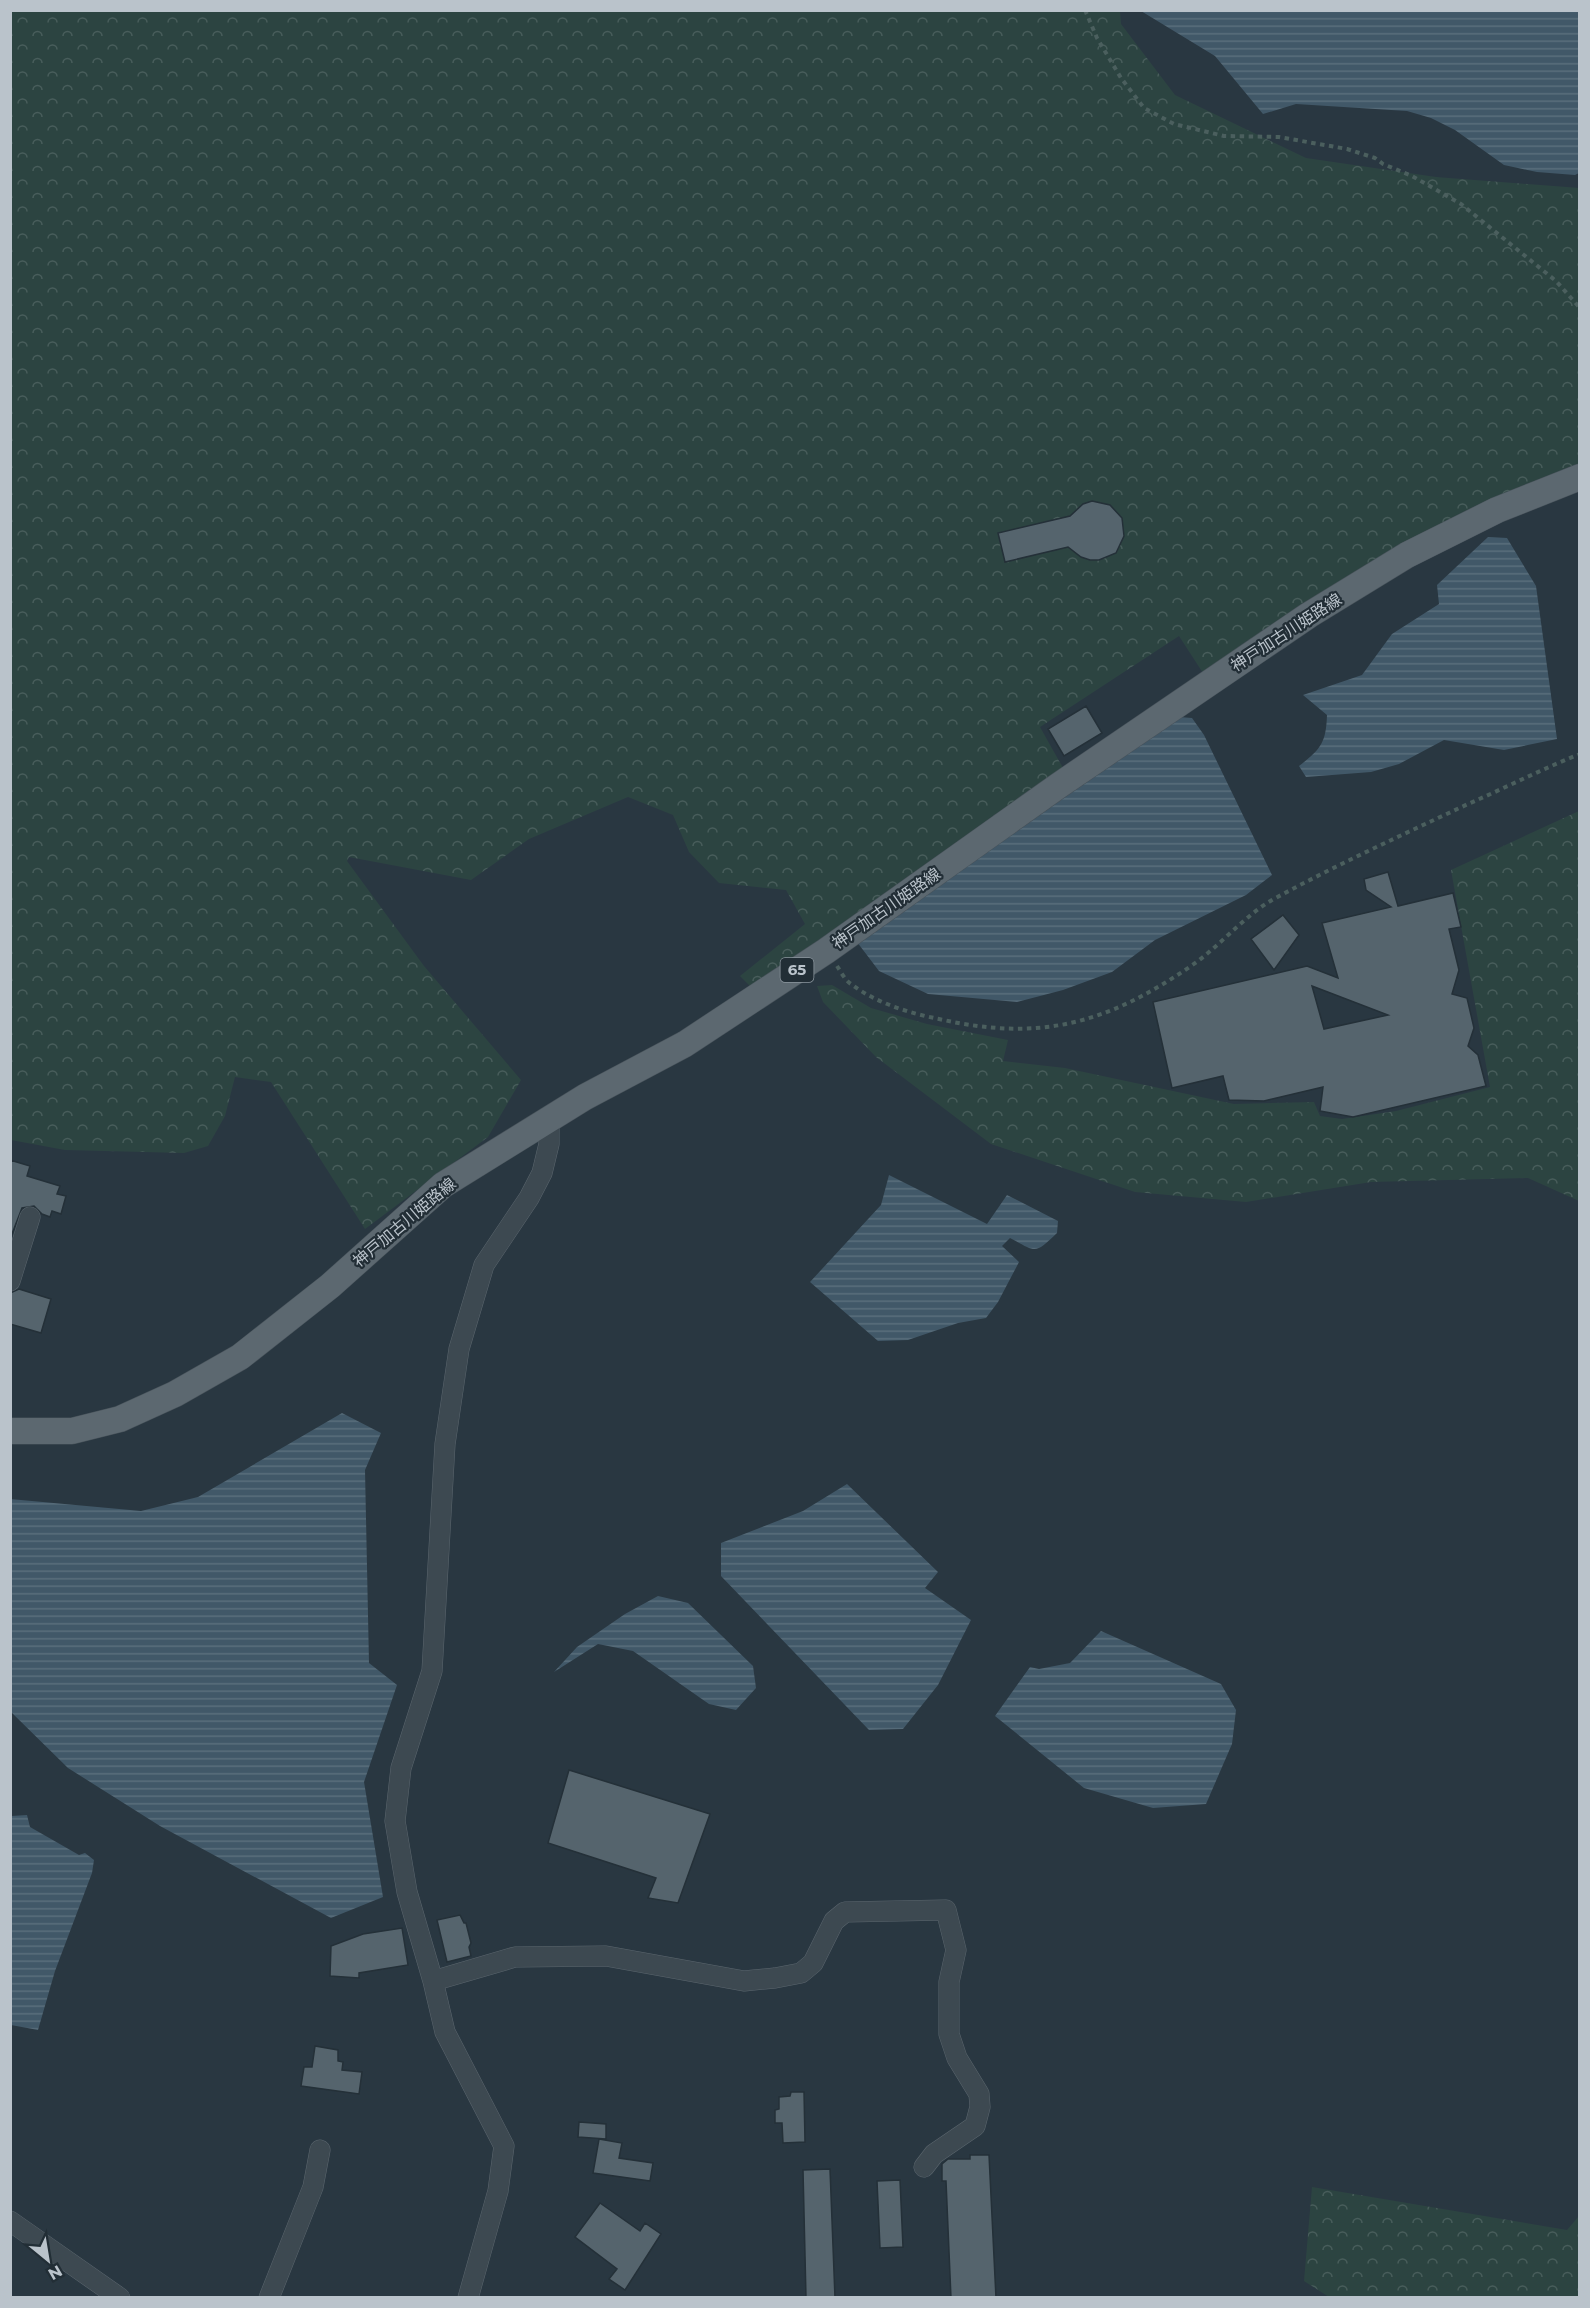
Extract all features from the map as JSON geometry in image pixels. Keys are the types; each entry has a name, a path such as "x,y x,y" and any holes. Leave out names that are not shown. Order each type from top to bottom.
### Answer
{"main road":[{"name":"神戸加古川姫路線","path":"10,1431 72,1431 120,1419 175,1394 240,1357 330,1286 443,1185 585,1097 685,1044 825,951 1058,786 1309,615 1407,555 1497,510 1580,477"}],"street":[{"path":"468,2298 498,2191 504,2146 445,2032 433,1981 406,1892 395,1821 400,1768 432,1671 445,1444 459,1349 484,1265 529,1198 542,1173 549,1144 549,1120"},
{"path":"10,1281 30,1217"},
{"path":"433,1981 515,1957 606,1956 734,1980 775,1978 801,1973 813,1963 834,1921 845,1912 946,1910 956,1950 949,1982 949,2034 957,2058 979,2094 981,2107 975,2126 934,2154 924,2167"},
{"path":"269,2298 313,2187 320,2150"},
{"path":"10,2221 120,2298"}],"path":[{"path":"1085,10 1097,38 1120,78 1144,108 1174,124 1224,136 1279,137 1347,149 1375,158 1461,204 1556,281 1580,309"},
{"path":"825,951 849,983 883,1002 919,1015 961,1024 1030,1030 1094,1018 1142,995 1192,965 1269,902 1381,844 1580,754"}],"green space":[{"path":"10,11 1120,11 1121,24 1175,95 1306,158 1436,177 1579,188 1579,465 1527,484 1378,559 1203,673 1179,636 1040,727 1063,768 753,989 740,976 805,924 786,890 719,883 689,852 673,815 628,797 529,839 471,880 349,857 347,861 424,966 521,1080 488,1137 365,1229 271,1082 235,1077 225,1116 208,1146 184,1153 65,1150 11,1140"},
{"path":"1579,811 1579,1201 1528,1178 1371,1182 1246,1202 1135,1192 991,1144 876,1057 823,1002 817,986 832,985 871,1008 927,1024 1008,1040 1003,1061 1065,1068 1234,1104 1314,1102 1320,1116 1342,1119 1396,1111 1490,1087 1451,870"},
{"path":"1312,2187 1567,2230 1579,2216 1579,2297 1329,2297 1304,2281"}],"water":[{"path":"1141,11 1579,11 1579,173 1575,175 1537,172 1504,165 1455,130 1431,118 1407,111 1296,104 1263,114 1215,56"},
{"path":"1488,537 1507,538 1536,586 1557,739 1504,750 1444,740 1399,764 1371,772 1306,777 1299,766 1321,745 1327,715 1303,695 1362,675 1392,634 1439,604 1437,585"},
{"path":"1178,717 1192,718 1204,735 1272,875 1246,895 1155,940 1112,972 1063,990 1017,1002 928,994 879,971 857,942"},
{"path":"889,1175 987,1224 1007,1195 1058,1221 1057,1233 1044,1245 1035,1249 1010,1238 1002,1246 1019,1262 998,1302 986,1318 958,1323 908,1340 878,1341 810,1282 881,1205"},
{"path":"342,1413 381,1433 365,1470 369,1663 397,1685 364,1782 383,1897 331,1918 160,1826 68,1768 11,1712 10,1499 141,1511 198,1497"},
{"path":"847,1484 938,1572 925,1588 971,1620 938,1685 903,1729 869,1730 721,1576 721,1543 803,1511"},
{"path":"658,1596 688,1603 753,1666 756,1688 736,1710 709,1704 633,1651 598,1644 554,1672 577,1647 625,1614"},
{"path":"1101,1631 1221,1684 1236,1710 1232,1744 1206,1804 1153,1808 1084,1788 995,1716 1030,1667 1039,1669 1070,1663"},
{"path":"27,1815 30,1827 79,1855 85,1853 94,1860 92,1873 55,1971 38,2030 11,2025 11,1816"}],"building":[{"path":"1092,501 1110,505 1122,518 1124,536 1116,553 1099,560 1090,560 1081,557 1068,547 1005,562 998,533 1070,516 1083,504"},
{"path":"1086,706 1102,733 1064,756 1048,729"},
{"path":"1388,872 1398,906 1453,893 1461,927 1449,929 1459,970 1452,994 1467,998 1474,1028 1468,1046 1478,1055 1486,1086 1353,1117 1320,1111 1323,1087 1264,1101 1229,1100 1223,1076 1172,1088 1153,1002 1307,966 1338,978 1322,923 1391,907 1366,890 1364,879","holes":["1312,986 1388,1015 1324,1029"]},
{"path":"1283,915 1299,935 1274,970 1251,939"},
{"path":"10,1160 30,1166 27,1176 60,1186 57,1194 66,1196 61,1214 52,1211 50,1217 42,1214 34,1206 22,1208 10,1239"},
{"path":"19,1289 51,1299 41,1333 10,1324 10,1293"},
{"path":"569,1770 710,1814 678,1903 648,1898 656,1878 548,1843"},
{"path":"460,1915 466,1923 471,1943 469,1947 471,1956 447,1962 437,1920"},
{"path":"402,1928 408,1965 359,1973 359,1978 330,1976 331,1946 363,1934"},
{"path":"315,2046 338,2050 338,2061 343,2062 342,2070 362,2072 359,2094 301,2086 304,2067 312,2067"},
{"path":"791,2092 804,2092 805,2142 783,2143 782,2123 775,2123 775,2110 779,2109 779,2097 790,2096"},
{"path":"579,2122 606,2124 606,2139 578,2137"},
{"path":"599,2139 622,2143 619,2158 653,2163 650,2181 593,2173"},
{"path":"970,2155 989,2155 996,2298 951,2298 946,2181 942,2181 942,2164 948,2159 970,2159"},
{"path":"830,2169 835,2298 806,2298 803,2170"},
{"path":"900,2180 903,2247 880,2248 877,2181"},
{"path":"600,2203 640,2231 645,2223 661,2234 625,2290 609,2279 617,2269 575,2237"}]}
